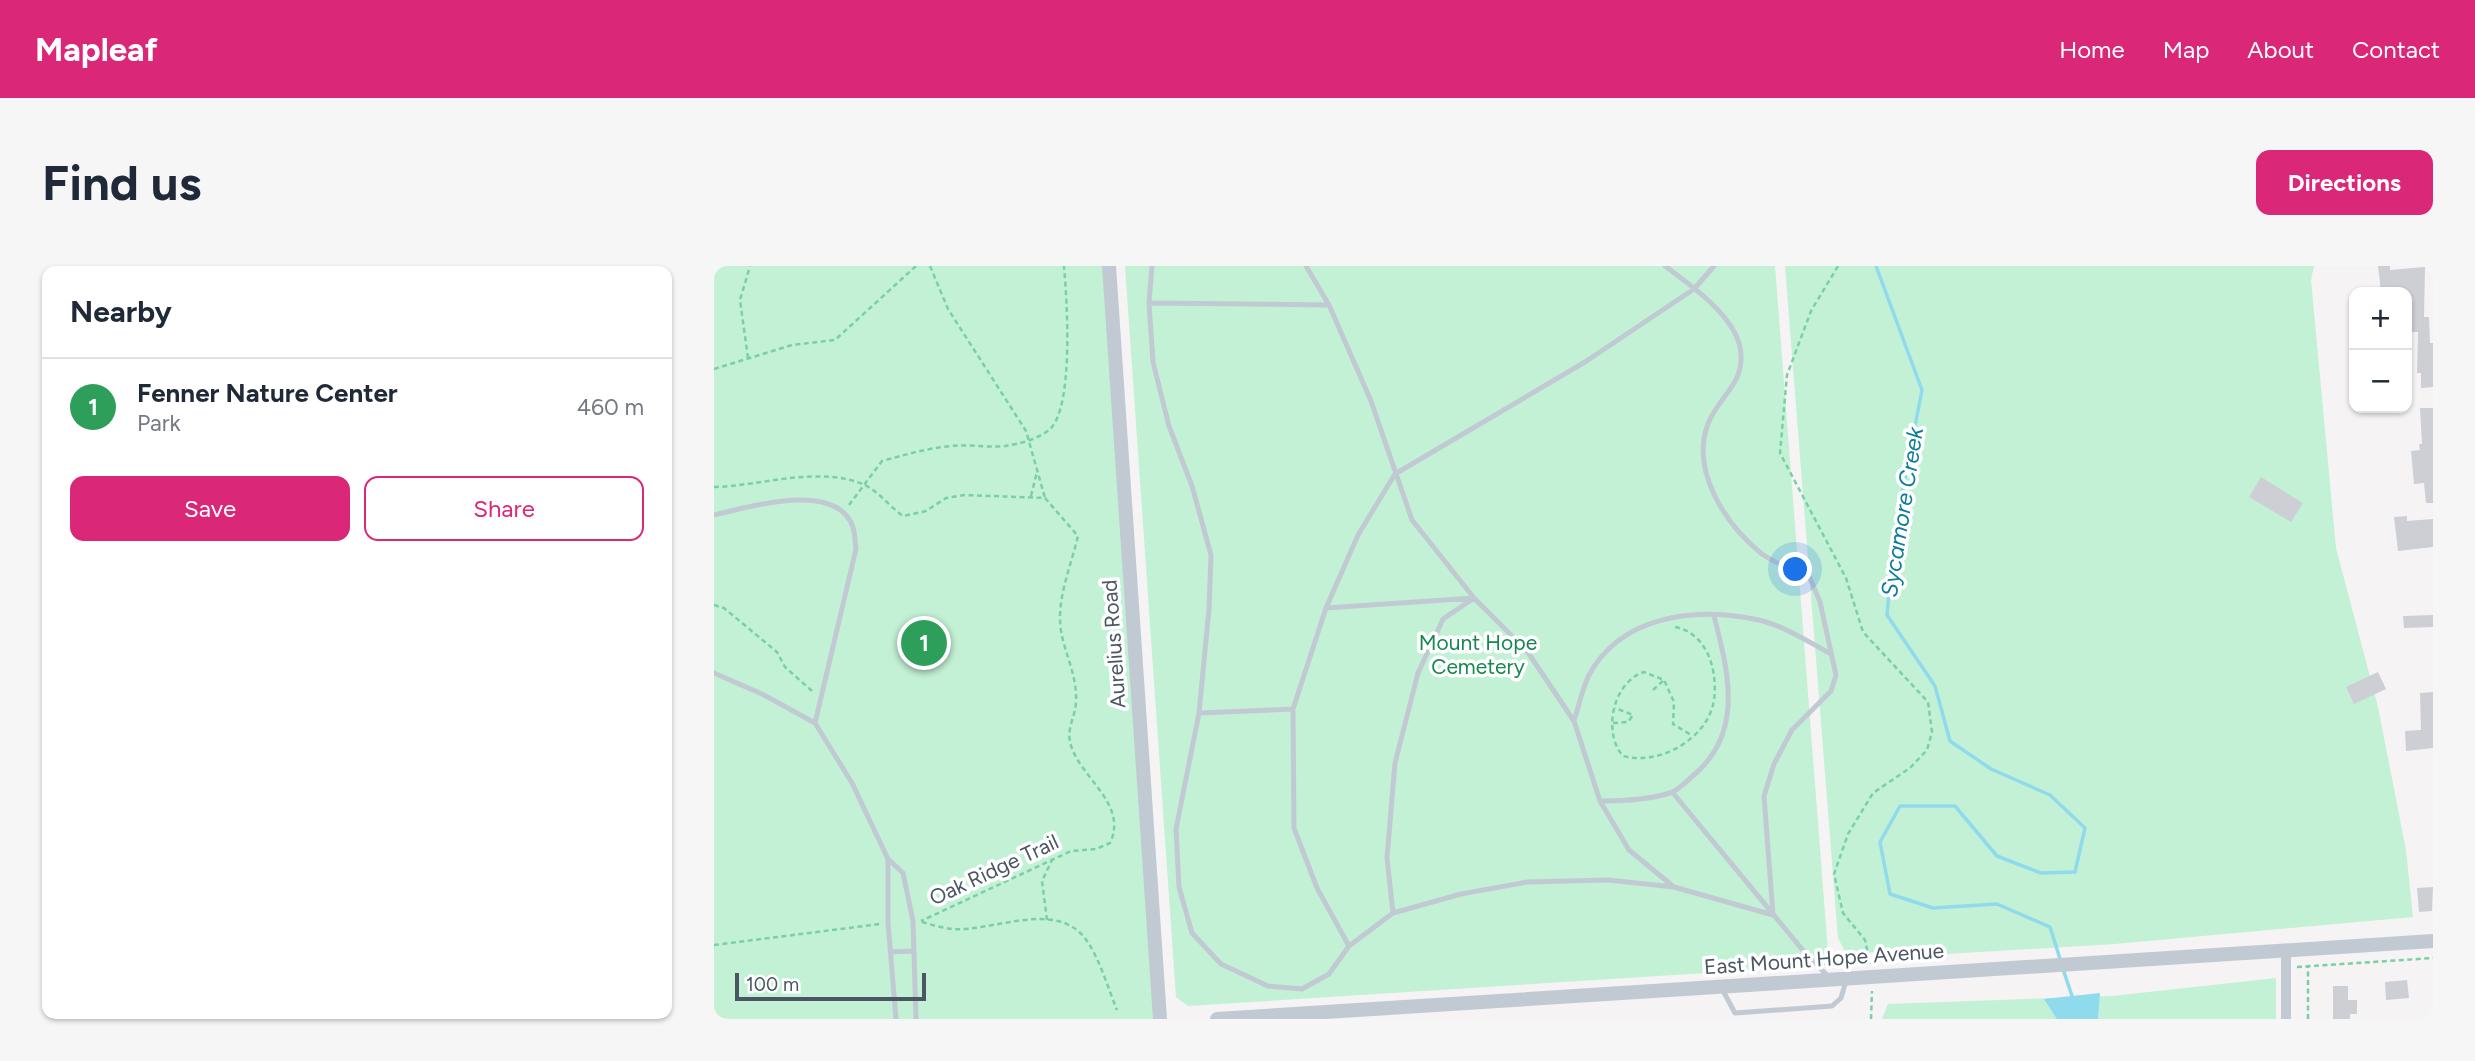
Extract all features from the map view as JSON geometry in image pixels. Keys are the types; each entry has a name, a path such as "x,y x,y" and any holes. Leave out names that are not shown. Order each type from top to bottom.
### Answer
{"street":[{"name":"Aurelius Road","path":"1109,266 1160,1019"},
{"name":"East Mount Hope Avenue","path":"1217,1019 2433,941"},
{"path":"2286,950 2286,1019"}],"lane":[{"path":"1152,266 1149,303 1153,362 1170,426 1192,486 1211,555 1199,713 1176,829 1179,887 1192,933 1221,964 1268,986 1302,989 1329,974 1349,946 1393,913 1461,894 1527,882 1608,880 1674,887 1773,915"},
{"path":"1306,266 1329,305 1371,401 1412,520 1474,598 1527,651 1574,721 1600,802 1629,850 1674,887"},
{"path":"1665,266 1724,317 1740,347 1739,376 1708,422 1702,452 1710,483 1722,510 1763,554 1810,578 1820,603 1836,675 1831,691 1792,730 1774,764 1764,796 1773,915"},
{"path":"1349,946 1317,888 1294,828 1293,709 1326,608 1358,535 1395,474 1585,362 1694,289 1714,266"},
{"path":"1149,303 1329,305"},
{"path":"714,515 790,499 830,505 843,513 853,526 856,549 815,723"},
{"path":"1326,608 1474,598"},
{"path":"1393,913 1387,858 1395,763 1418,673 1443,619 1474,598"},
{"path":"1574,721 1589,675 1617,641 1648,622 1687,614 1754,619 1788,631 1831,654"},
{"path":"1600,802 1673,793 1700,770 1721,742 1728,713 1730,679 1714,616"},
{"path":"714,673 762,694 815,723 852,783 888,859 903,873 913,921 916,1019"},
{"path":"1199,713 1293,709"},
{"path":"1673,793 1773,915 1830,978"},
{"path":"888,859 888,923 896,1019"},
{"path":"890,952 914,951"},
{"path":"1720,986 1735,1013 1752,1014 1832,1006 1841,998 1847,978"}],"path":[{"path":"748,358 740,300 750,266"},
{"path":"714,369 792,345 835,340 916,266"},
{"path":"714,487 744,486 805,474 863,484 903,516 926,511 946,498 956,496 981,494 1045,498 1026,431 948,309 930,266"},
{"path":"843,513 882,461 951,446 1004,446 1027,440 1052,428 1062,410 1068,314 1064,266"},
{"path":"1838,266 1811,310 1787,375 1780,453 1846,578 1863,632 1928,702 1932,732 1927,750 1910,768 1873,793 1848,834 1834,874 1843,913 1865,940 1870,964"},
{"path":"1030,497 1037,472"},
{"name":"Oak Ridge Trail","path":"921,921 1071,851 1096,849 1110,843 1114,835 1107,799 1087,774 1069,740 1069,725 1076,699 1070,661 1061,631 1061,602 1078,536 1045,498"},
{"path":"714,605 724,608 778,652 785,667 821,699"},
{"path":"1674,627 1686,629 1699,637 1706,649 1714,700 1706,721 1691,735 1676,749 1659,758 1635,759 1623,756 1619,751 1613,723 1615,708 1626,682 1644,672 1664,680 1674,702 1673,724 1691,735"},
{"path":"1653,690 1664,680"},
{"path":"1613,723 1628,722 1633,715 1615,708"},
{"path":"1047,920 1042,881 1052,860"},
{"path":"913,921 955,929 1047,920 1069,926 1086,940 1117,1010"},
{"path":"714,945 888,923"},
{"path":"2286,967 2433,958"},
{"path":"2308,966 2308,1019"},
{"path":"1871,1019 1872,995"}],"green space":[{"path":"714,266 1109,266 1160,1019 714,1019"},
{"name":"Mount Hope Cemetery","path":"1125,266 1775,266 1829,965 1188,1006 1176,997"},
{"path":"1785,266 2314,266 2311,280 2336,548 2378,707 2406,850 2413,917 2115,944 1880,958 1878,952 1846,954 1838,938"},
{"path":"2276,978 2276,1019 1882,1019 1888,1004 2112,996"}],"water":[{"path":"2100,993 2098,1019 2057,1019 2044,999"}],"building":[{"path":"2378,266 2390,266 2390,270 2425,267 2424,317 2429,317 2430,343 2433,343 2433,387 2421,388 2421,373 2417,373 2418,332 2412,332 2412,287 2380,287"},
{"path":"2420,408 2433,408 2433,503 2426,503 2424,483 2414,484 2411,451 2420,450 2419,444 2422,444"},
{"path":"2261,477 2303,503 2291,522 2249,497"},
{"path":"2407,516 2407,521 2433,519 2433,547 2398,551 2394,517"},
{"path":"2433,615 2433,627 2404,628 2403,616"},
{"path":"2378,672 2386,689 2354,704 2346,687"},
{"path":"2433,692 2433,748 2406,751 2405,731 2421,730 2420,693"},
{"path":"2433,887 2432,911 2419,912 2417,888"},
{"path":"2407,980 2409,998 2386,1000 2385,982"},
{"path":"2333,986 2348,986 2348,1000 2357,1000 2357,1014 2350,1014 2350,1019 2333,1019"}],"waterway":[{"name":"Sycamore Creek","path":"1876,266 1922,390 1895,529 1887,615 1935,686 1950,741 1991,769 2050,795 2085,828 2075,872 2041,873 1997,856 1955,806 1900,806 1880,842 1890,894 1933,908 1997,904 2050,927 2061,962"},
{"name":"Sycamore Creek","path":"2063,969 2073,999"}],"place":[{"name":"Fenner Nature Center","path":"924,643"}]}
